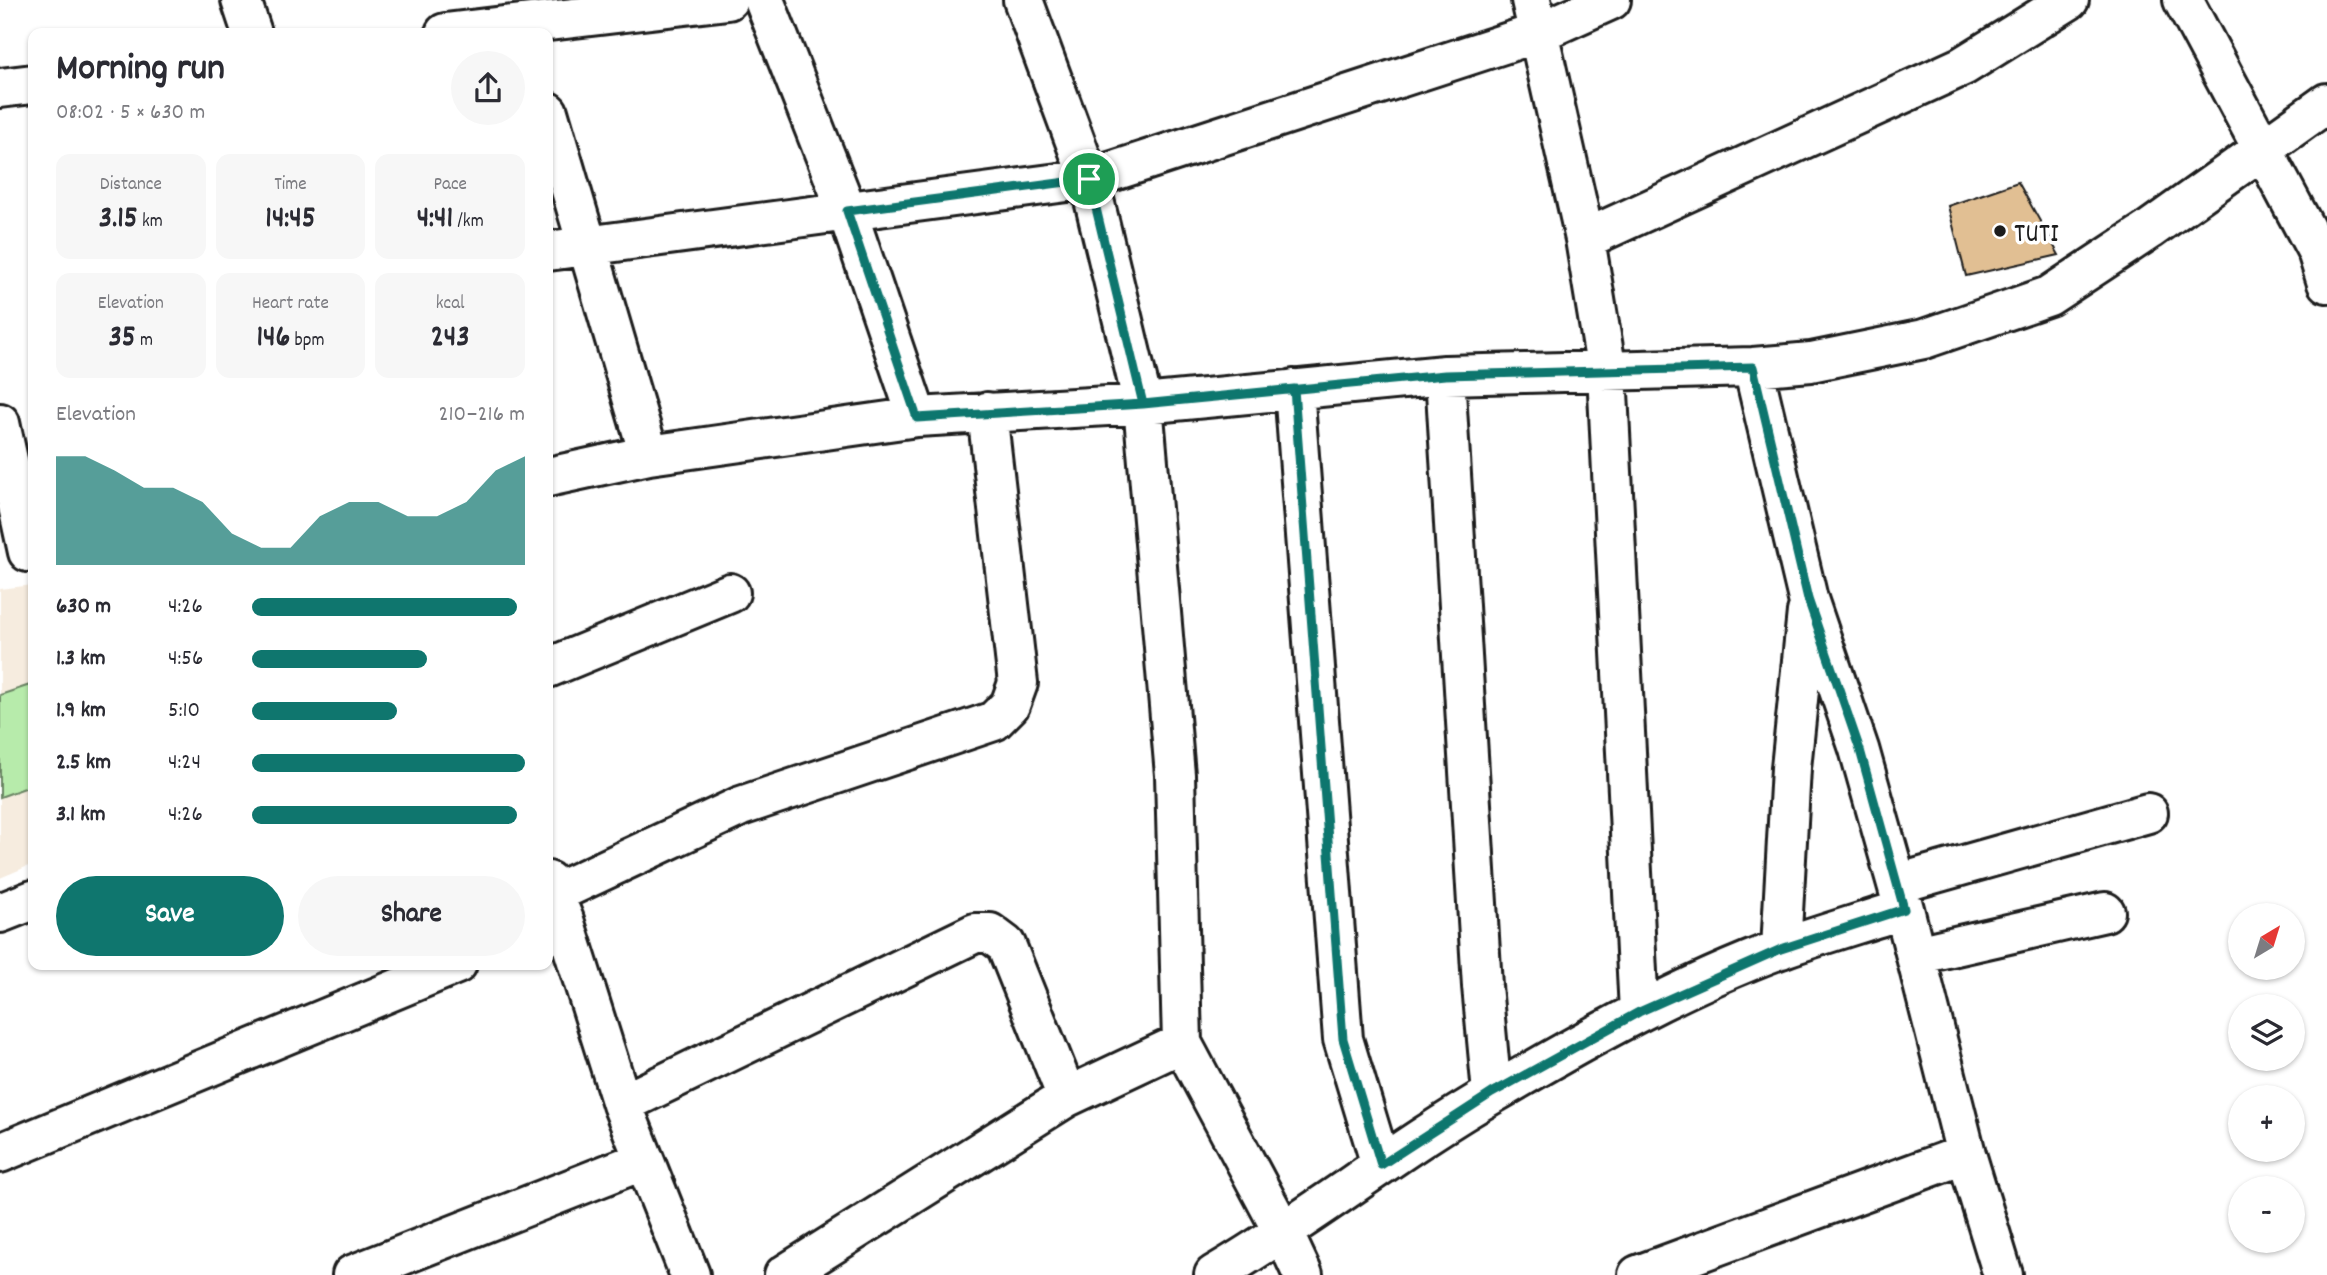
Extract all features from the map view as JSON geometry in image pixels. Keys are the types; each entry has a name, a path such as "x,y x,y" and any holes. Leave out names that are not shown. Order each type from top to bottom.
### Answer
{"street":[{"path":"241,0 250,28"},
{"path":"471,28 519,19 728,0"},
{"path":"764,0 847,211 917,418"},
{"path":"553,250 1089,179 1535,16 1611,0"},
{"path":"1585,239 1963,66 2068,0"},
{"path":"2183,0 2269,144 2281,181 2322,267"},
{"path":"1026,1 1089,179 1143,404 1175,775 1182,1043 1284,1234 1303,1275"},
{"path":"1535,16 1585,239 1607,372 1639,1012"},
{"path":"0,88 28,85"},
{"path":"553,476 649,454 917,418 1143,404 1445,375 1753,367 1811,362 1924,339 2049,296 2327,103"},
{"path":"553,128 649,454"},
{"path":"1753,367 1808,599 1860,750 1966,1154 2003,1275"},
{"path":"1445,375 1482,986 1492,1093"},
{"path":"1294,389 1343,1039 1381,1165"},
{"path":"690,1275 622,1104 553,905 741,806 994,721 1010,705 1018,683 1015,644 987,412"},
{"path":"0,423 20,553"},
{"path":"553,666 730,593"},
{"path":"1781,949 1791,768 1808,599"},
{"path":"1214,1275 1284,1234 1381,1165 1492,1093 1639,1012 1900,896 2148,813"},
{"path":"0,913 28,902"},
{"path":"1916,956 2105,912"},
{"path":"622,1104 856,988 975,933 990,933 1006,945 1067,1097"},
{"path":"0,1153 442,970"},
{"path":"783,1275 1067,1097 1182,1043"},
{"path":"1638,1275 1966,1154"},
{"path":"352,1275 643,1160"}],"shaded area":[{"path":"28,586 28,866 0,878 0,589"}],"green space":[{"path":"28,686 28,787 0,797 0,695"}],"building":[{"name":"TUTI","path":"2018,182 2059,255 1966,276 1948,206"}],"place":[{"name":"TUTI","path":"2000,231"}],"route":[{"path":"1089,179 847,211 917,418 1143,404 1218,397 1294,389 1343,1039 1381,1165 1492,1093 1639,1012 1781,949 1904,909 1860,750 1808,599 1753,367 1445,375 1294,389 1143,404 1089,179"}]}
